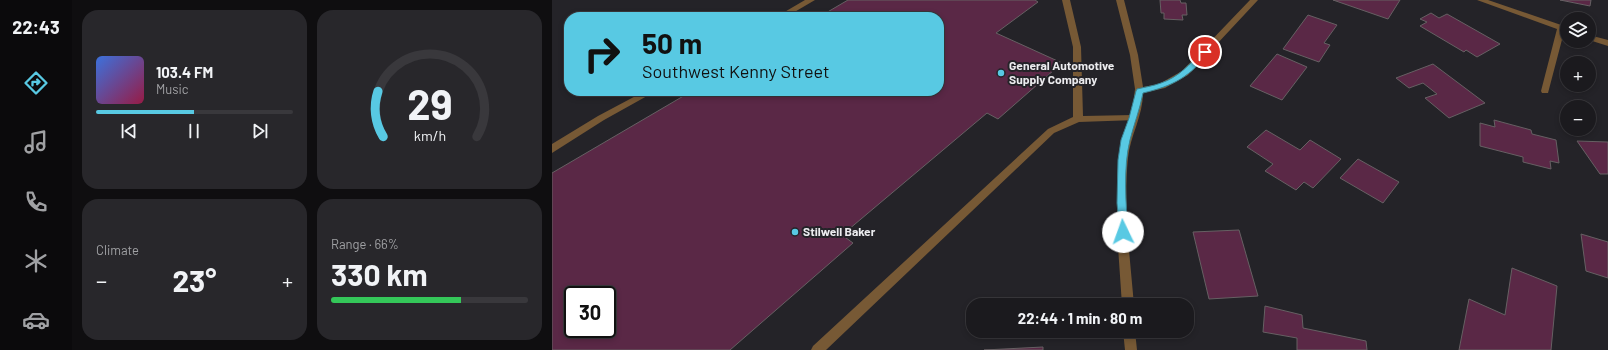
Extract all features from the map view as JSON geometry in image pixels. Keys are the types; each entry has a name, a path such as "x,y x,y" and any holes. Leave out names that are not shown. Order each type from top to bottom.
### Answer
{"street":[{"path":"789,12 811,0"},
{"path":"1066,0 1077,47 1078,119"},
{"path":"1120,0 1140,91 1133,118 1125,140 1122,196 1128,298"},
{"path":"1140,91 1162,86 1185,73 1254,0"},
{"path":"1481,0 1560,28"},
{"path":"1596,39 1608,43"},
{"path":"1545,91 1560,42"},
{"path":"552,149 601,118 643,96"},
{"path":"817,350 1051,131 1078,119 1133,118"},
{"path":"1129,338 1130,350"}],"building":[{"path":"848,0 1035,0 1038,2 996,33 1062,63 998,119 987,113 842,235 853,243 730,350 552,350 552,173 683,96 944,96 944,12 828,12"},
{"path":"1160,0 1180,0 1181,3 1186,3 1187,15 1182,15 1183,20 1164,19 1164,13 1161,13"},
{"path":"1333,0 1400,0 1388,19"},
{"path":"1560,0 1591,0 1590,6"},
{"path":"1431,13 1439,18 1447,14 1500,44 1477,57 1466,50 1464,52 1420,26 1427,22 1420,19"},
{"path":"1308,15 1337,25 1324,43 1330,45 1319,62 1283,49"},
{"path":"1277,54 1307,67 1282,100 1250,86"},
{"path":"1433,64 1485,103 1449,118 1425,98 1437,94 1423,83 1409,88 1396,78"},
{"path":"1494,120 1531,130 1532,134 1556,140 1559,163 1550,161 1551,169 1523,162 1523,157 1480,146 1480,123 1495,127"},
{"path":"1266,130 1300,150 1310,140 1341,159 1313,188 1304,182 1296,190 1265,171 1273,164 1247,147"},
{"path":"1577,141 1608,142 1608,174 1600,174"},
{"path":"1358,159 1399,182 1383,203 1340,178"},
{"path":"1239,230 1258,296 1209,299 1193,232"},
{"path":"1581,234 1608,242 1608,278 1586,271"},
{"path":"1512,268 1557,286 1551,350 1459,350 1469,299 1505,315"},
{"path":"1265,306 1302,315 1303,328 1366,341 1367,350 1297,350 1297,338 1263,332"},
{"path":"1043,347 1043,350 984,350"}],"place":[{"name":"General Automotive Supply Company","path":"1001,73"},
{"name":"Stilwell Baker","path":"795,232"}],"route":[{"path":"1123,232 1122,203 1125,140 1138,102 1140,91 1162,86 1175,80 1185,73 1205,52"}]}
